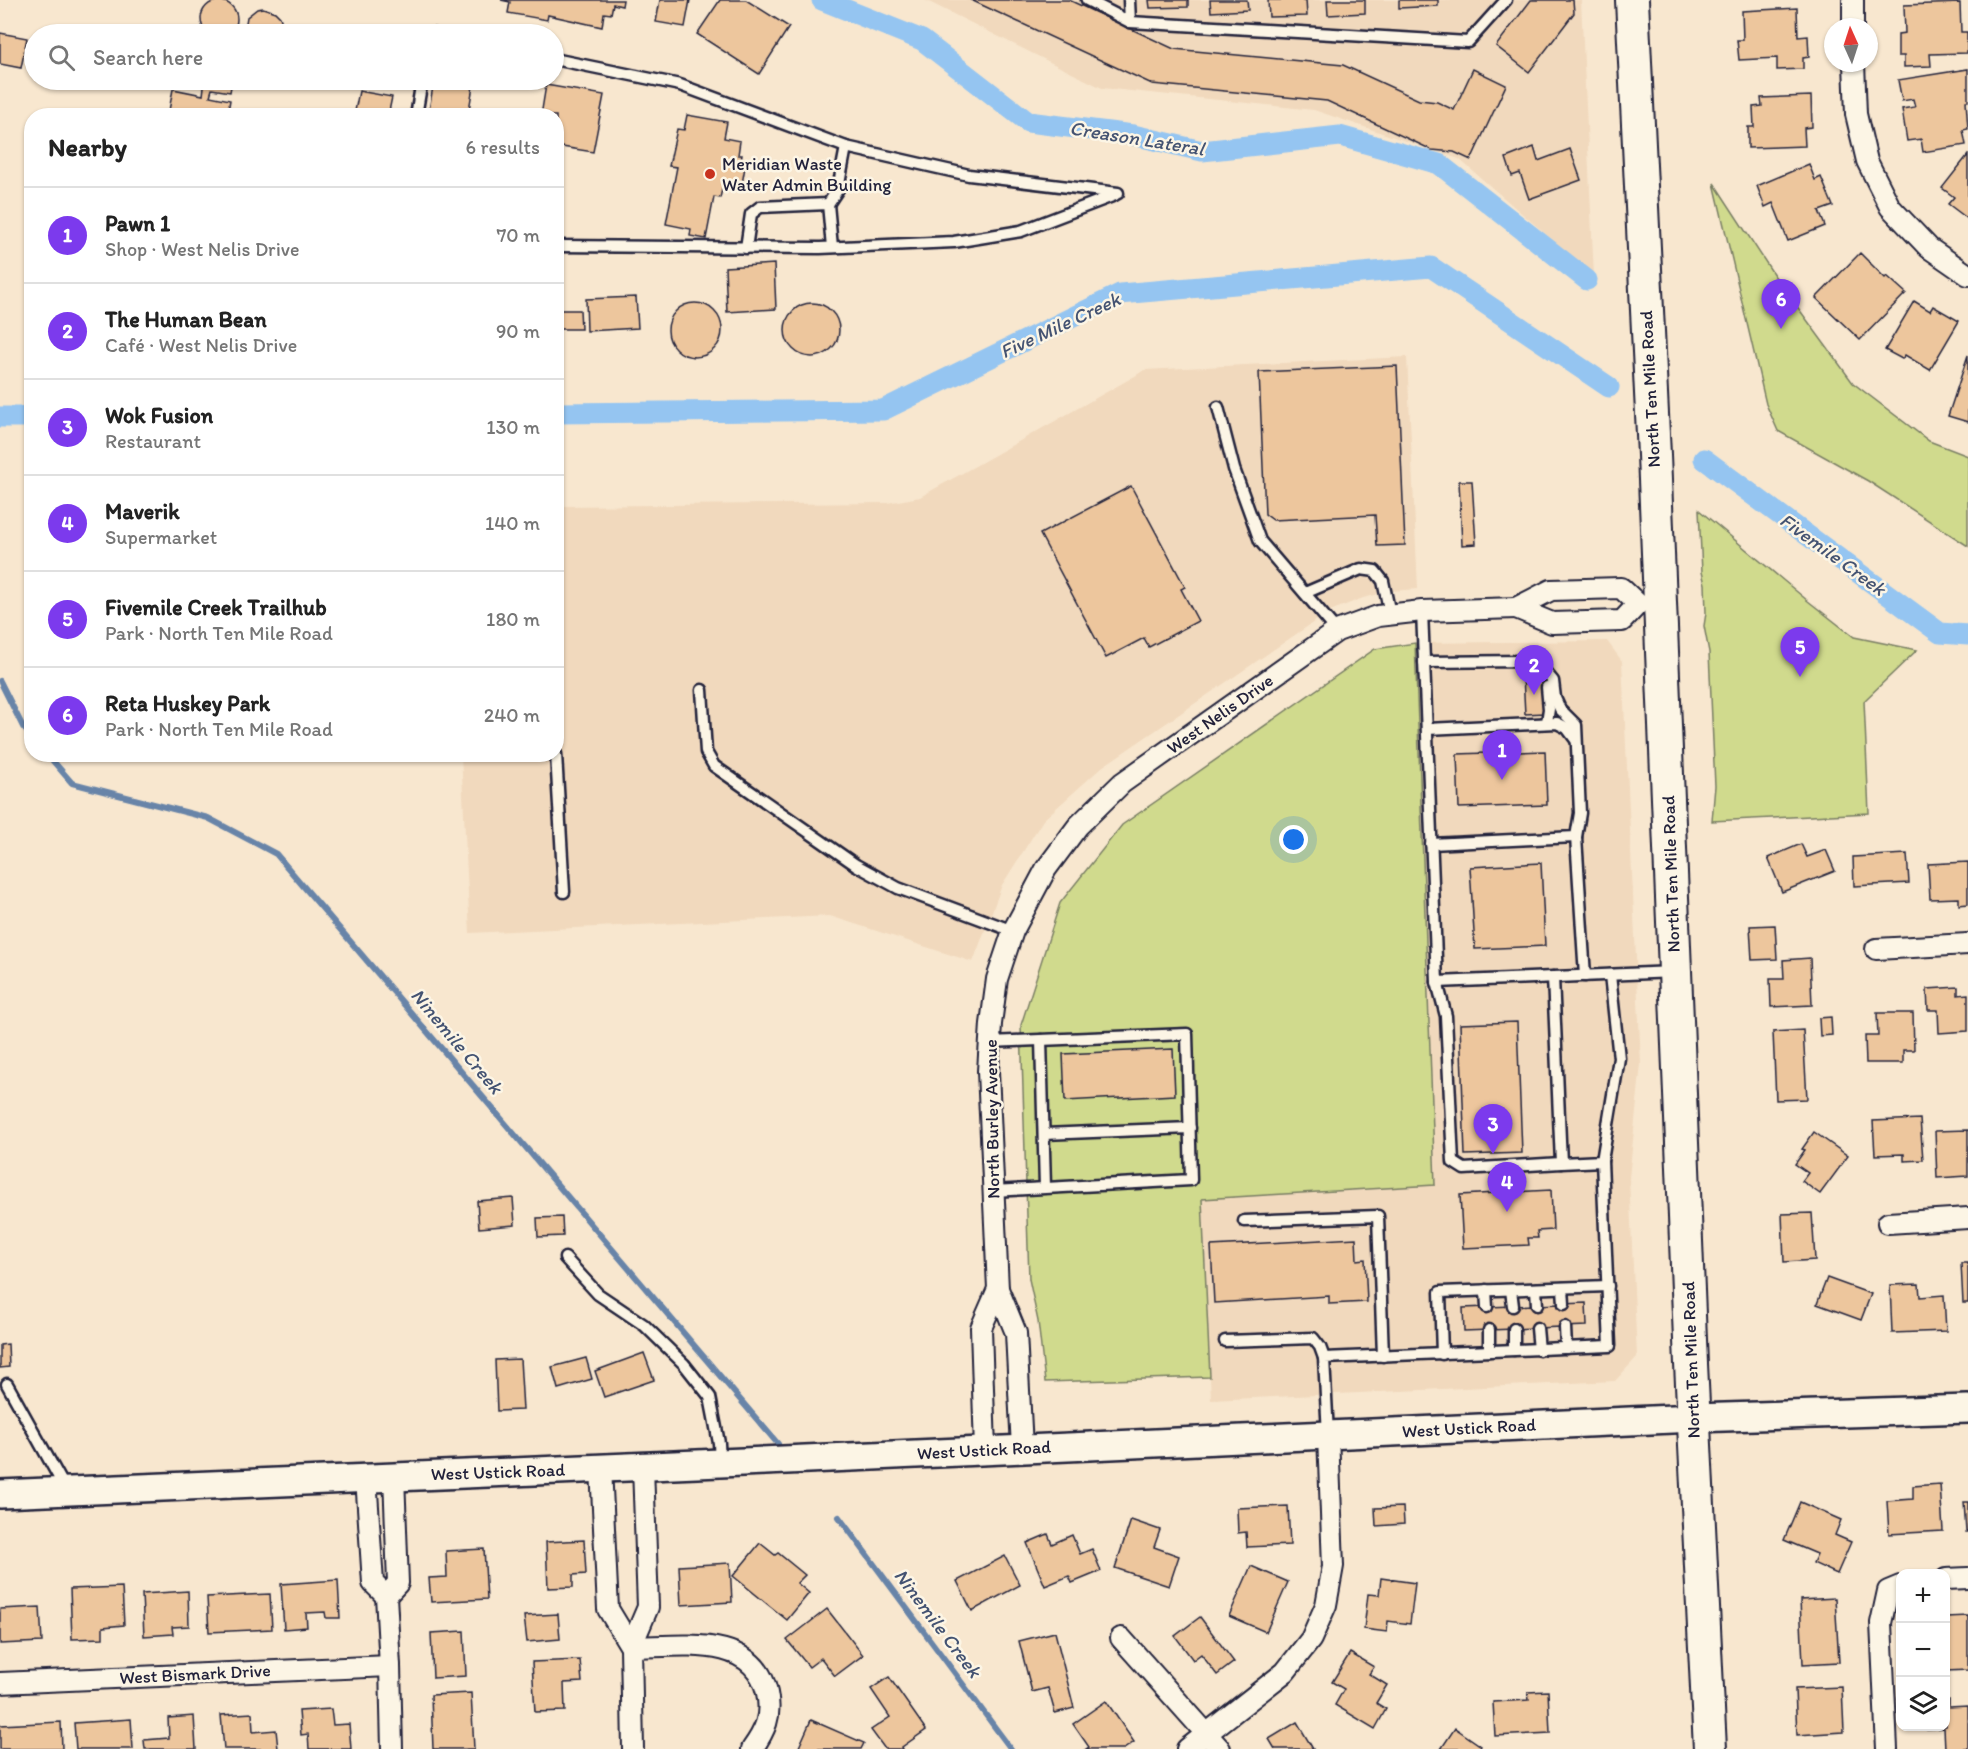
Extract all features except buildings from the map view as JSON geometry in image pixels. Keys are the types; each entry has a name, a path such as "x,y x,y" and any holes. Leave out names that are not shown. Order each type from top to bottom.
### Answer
{"main road":[{"name":"North Ten Mile Road","path":"1632,0 1649,603 1675,972 1710,1749"},
{"name":"West Ustick Road","path":"0,1494 643,1467 1694,1418 1968,1409"}],"street":[{"path":"1852,0 1853,18"},
{"path":"1854,72 1856,114 1867,161 1890,207 1929,248 1968,275"},
{"name":"West Nelis Drive","path":"1006,950 1013,931 1046,869 1078,826 1122,783 1337,631 1378,616 1422,611 1516,608 1552,623 1622,621 1649,603 1621,588 1551,590 1516,608"},
{"path":"1876,950 1968,944"},
{"name":"North Burley Avenue","path":"1006,950 997,979 988,1071 998,1289 1016,1333 1022,1448"},
{"path":"1888,1222 1968,1218"},
{"name":"North Burley Avenue","path":"985,1450 981,1328 998,1289"},
{"path":"1187,1749 1285,1672 1311,1639 1326,1605 1333,1566 1328,1435"},
{"path":"633,1749 631,1647 648,1606 643,1467"},
{"path":"601,1468 608,1609 631,1647"},
{"path":"386,1596 398,1583 394,1476"},
{"path":"366,1477 373,1583 386,1596 392,1749"},
{"path":"1950,1579 1968,1578"},
{"path":"1887,1749 1881,1623 1888,1591 1896,1588"},
{"path":"1121,1638 1220,1749"},
{"path":"631,1647 707,1646 730,1650 748,1661 764,1680 770,1704 765,1731 752,1749"},
{"name":"West Bismark Drive","path":"0,1683 390,1666"}],"lane":[{"path":"1087,0 1130,22 1468,42 1506,0"},
{"path":"1129,0 1130,22"},
{"path":"564,61 680,85 846,147 969,175 1118,193 1021,231 954,242 746,248 564,246"},
{"path":"417,108 420,90"},
{"path":"832,247 828,204 838,189 846,147"},
{"path":"746,248 751,214 760,207 828,204"},
{"path":"1218,407 1234,469 1260,541 1337,631"},
{"path":"1305,593 1361,569 1375,571 1383,581 1390,614"},
{"path":"1422,611 1437,982 1446,1016 1453,1161 1464,1168 1602,1161"},
{"path":"1424,662 1526,661 1543,669 1553,681 1555,698 1560,710 1576,725 1580,813 1576,837 1585,976"},
{"path":"1543,669 1549,709 1547,722"},
{"path":"702,690 706,752 714,766 856,865 898,888 1013,931"},
{"path":"1427,729 1518,726 1547,722 1557,723 1567,728 1576,740"},
{"path":"556,762 564,892"},
{"path":"1431,844 1576,837"},
{"path":"1437,982 1675,972"},
{"path":"1324,1358 1610,1346 1602,1161 1619,1058 1610,975"},
{"path":"1552,977 1561,1163"},
{"path":"990,1042 1187,1034 1190,1128 1191,1180 993,1191"},
{"path":"1041,1040 1045,1187"},
{"path":"1044,1134 1190,1128"},
{"path":"1244,1221 1378,1216 1383,1356"},
{"path":"565,1258 598,1294 644,1325 676,1356 710,1397 719,1443 720,1463"},
{"path":"1442,1354 1440,1292 1608,1286"},
{"path":"1536,1288 1537,1305"},
{"path":"1563,1288 1564,1304"},
{"path":"1486,1290 1487,1307"},
{"path":"1511,1290 1513,1306"},
{"path":"1565,1327 1566,1348"},
{"path":"1537,1328 1539,1350"},
{"path":"1514,1329 1515,1350"},
{"path":"1488,1330 1489,1352"},
{"path":"1225,1341 1313,1338 1324,1358 1328,1435"},
{"path":"6,1384 67,1490"}],"shaded area":[{"path":"925,0 1581,0 1594,276 1459,159 1314,110 1102,88"},
{"path":"1407,357 1418,589 1391,591 1363,598 1330,611 1102,767 1043,820 1002,885 973,962 830,916 470,933 461,762 564,762 564,506 887,503 920,497 1144,370"},
{"path":"1607,641 1622,661 1641,1064 1629,1178 1637,1357 1615,1381 1211,1400 1202,1199 1435,1184 1415,643"}],"green space":[{"path":"1714,183 1774,275 1853,383 1929,441 1968,456 1968,546 1868,481 1778,431 1766,404"},
{"path":"1699,510 1854,637 1917,650 1864,701 1869,813 1712,821 1715,786"},
{"path":"1415,643 1435,1185 1202,1199 1210,1377 1045,1382 1038,1321 1029,1279 1021,1025 1060,903 1122,825 1375,649"}],"waterway":[{"name":"Creason Lateral","path":"822,0 922,40 1028,122 1133,135 1202,151 1340,136 1439,164 1587,280"},
{"name":"Five Mile Creek","path":"564,413 883,410 1120,294 1431,267 1609,387"},
{"name":"Five Mile Creek","path":"0,417 24,417"},
{"name":"Fivemile Creek","path":"1704,459 1940,633 1968,635"},
{"name":"Ninemile Creek","path":"0,681 24,728"},
{"name":"Ninemile Creek","path":"54,762 72,783 208,818 276,854 778,1444"},
{"name":"Ninemile Creek","path":"839,1517 1011,1749"}],"place":[{"name":"Meridian Waste Water Admin Building","path":"710,174"},
{"name":"Reta Huskey Park","path":"1781,329"},
{"name":"Fivemile Creek Trailhub","path":"1800,677"},
{"name":"The Human Bean","path":"1534,695"},
{"name":"Pawn 1","path":"1502,780"},
{"name":"Wok Fusion","path":"1493,1154"},
{"name":"Maverik","path":"1507,1212"}]}
